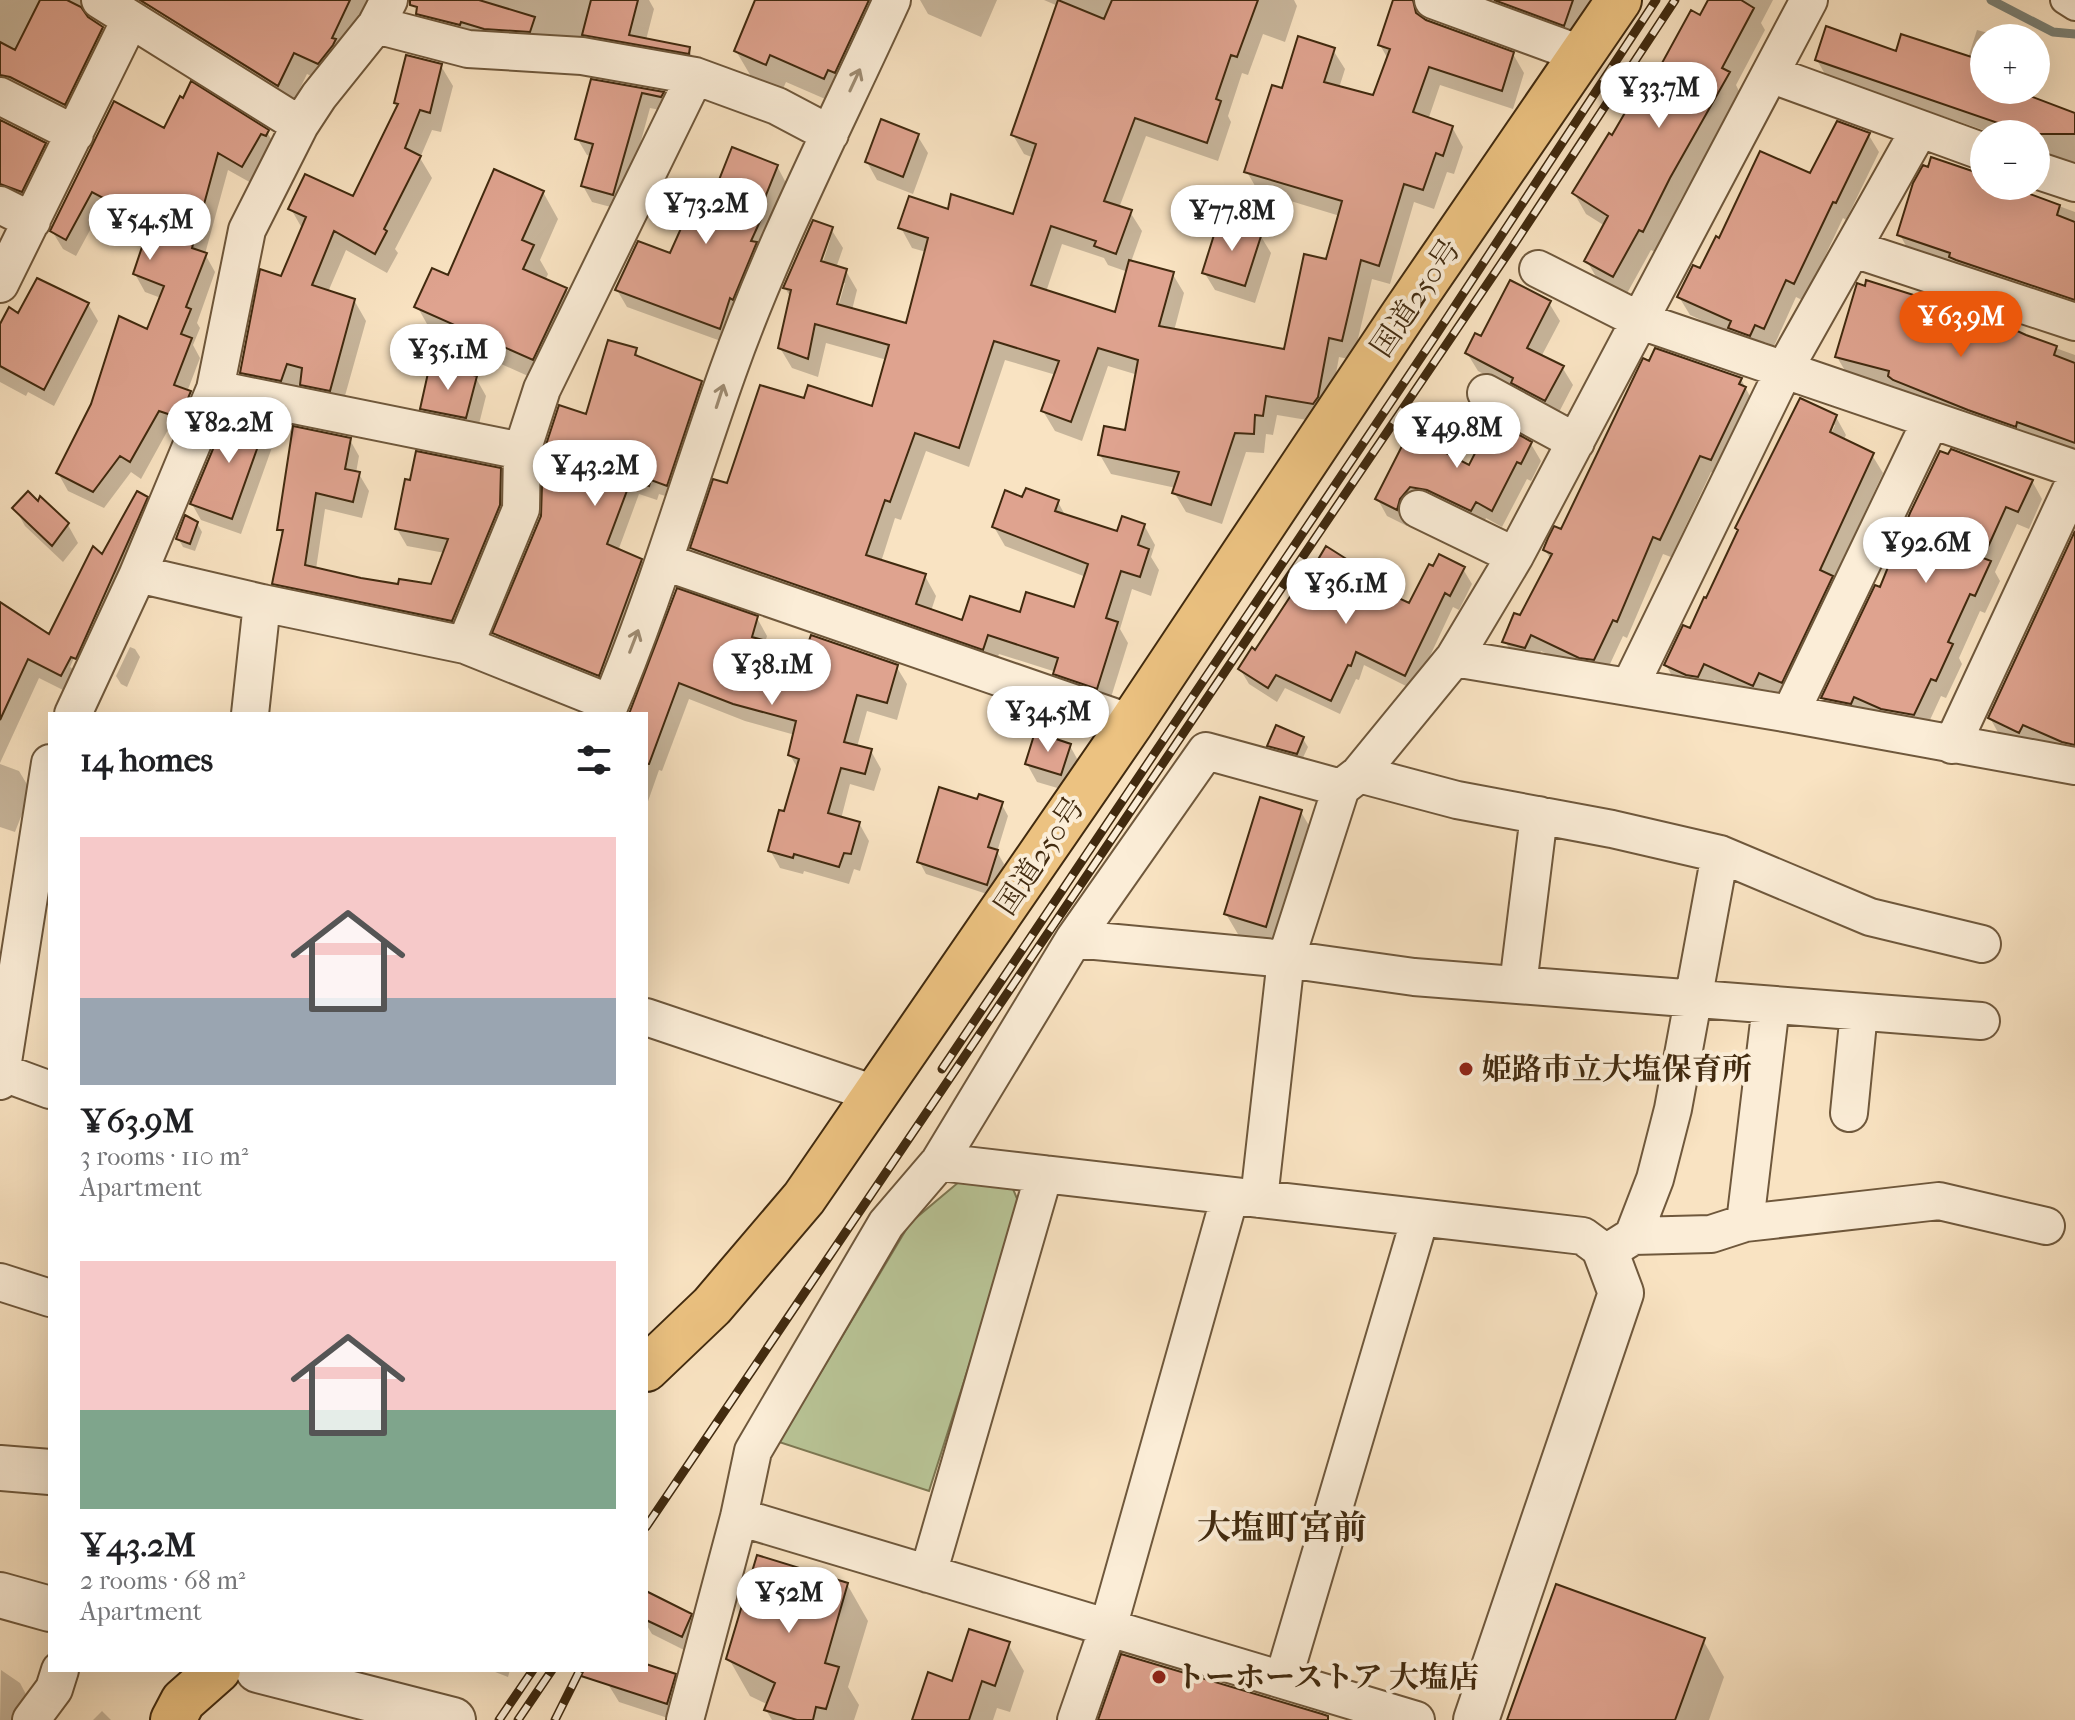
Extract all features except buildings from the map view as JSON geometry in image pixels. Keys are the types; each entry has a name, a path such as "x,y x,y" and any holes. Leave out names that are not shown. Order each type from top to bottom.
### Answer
{"highway":[{"name":"国道250号","path":"648,1367 712,1306 804,1198 1131,723 1403,315 1619,0"},
{"path":"172,1720 183,1701 216,1672"}],"street":[{"path":"100,0 300,125"},
{"path":"138,574 465,645 608,709 665,562 728,370 793,209 892,0"},
{"path":"1433,0 1583,55"},
{"path":"1076,1720 1244,1197 1286,959 1350,781 1454,658 1515,556 1809,0"},
{"path":"2064,0 2075,7"},
{"path":"74,712 138,574 215,389 247,230 300,125 382,13 468,49 582,56 695,76 777,106 830,134"},
{"path":"0,284 16,213 75,134 130,20"},
{"path":"1770,74 1970,147"},
{"path":"465,645 521,509 522,451 542,389 695,76"},
{"path":"0,96 75,134"},
{"path":"1630,686 1784,370 1919,130"},
{"path":"2050,175 2075,183"},
{"path":"1854,249 2075,322"},
{"path":"1538,269 1641,321 2075,469"},
{"path":"215,389 522,451"},
{"path":"1486,393 1576,442"},
{"path":"1790,714 1931,420"},
{"path":"1952,745 2075,481"},
{"path":"1418,509 1515,556"},
{"path":"665,562 1131,723"},
{"path":"250,712 262,603"},
{"path":"1454,658 1630,686 2075,766"},
{"path":"685,1720 739,1517 753,1451 886,1224 939,1162 1074,939 1206,751 1539,815 1720,854 1870,917 1982,944"},
{"path":"48,787 45,824 1,1076 48,1089"},
{"path":"1518,985 1539,815"},
{"path":"1476,1720 1621,1293 1619,1244 1655,1179 1673,1109 1720,854"},
{"path":"1074,939 1286,959 1414,977 1981,1021"},
{"path":"1745,1223 1771,1005"},
{"path":"1849,1113 1859,1012"},
{"path":"648,1018 875,1094"},
{"path":"939,1162 1583,1236 1619,1244 1711,1234 1745,1223 1939,1201 2046,1226"},
{"path":"928,1574 1044,1174"},
{"path":"1283,1680 1420,1218"},
{"path":"0,1282 48,1297"},
{"path":"0,1468 48,1472"},
{"path":"739,1517 1416,1720"},
{"path":"0,1595 48,1608"},
{"path":"31,1720 54,1689 59,1672"},
{"path":"172,1720 186,1672"},
{"path":"266,1672 453,1720"}],"green space":[{"path":"966,1176 1011,1184 1020,1206 929,1491 779,1442 910,1223"}],"waterway":[{"path":"1991,0 2053,32 2075,34"}],"railway":[{"path":"942,1069 1432,341 1656,0"},
{"path":"648,1524 1511,249 1675,0"},
{"path":"499,1720 532,1672"},
{"path":"518,1720 551,1672"},
{"path":"555,1720 579,1672"}],"place":[{"name":"姫路市立大塩保育所","path":"1466,1069"},
{"name":"トーホーストア 大塩店","path":"1159,1677"}],"district":[{"name":"大塩町宮前","path":"1282,1528"}]}
